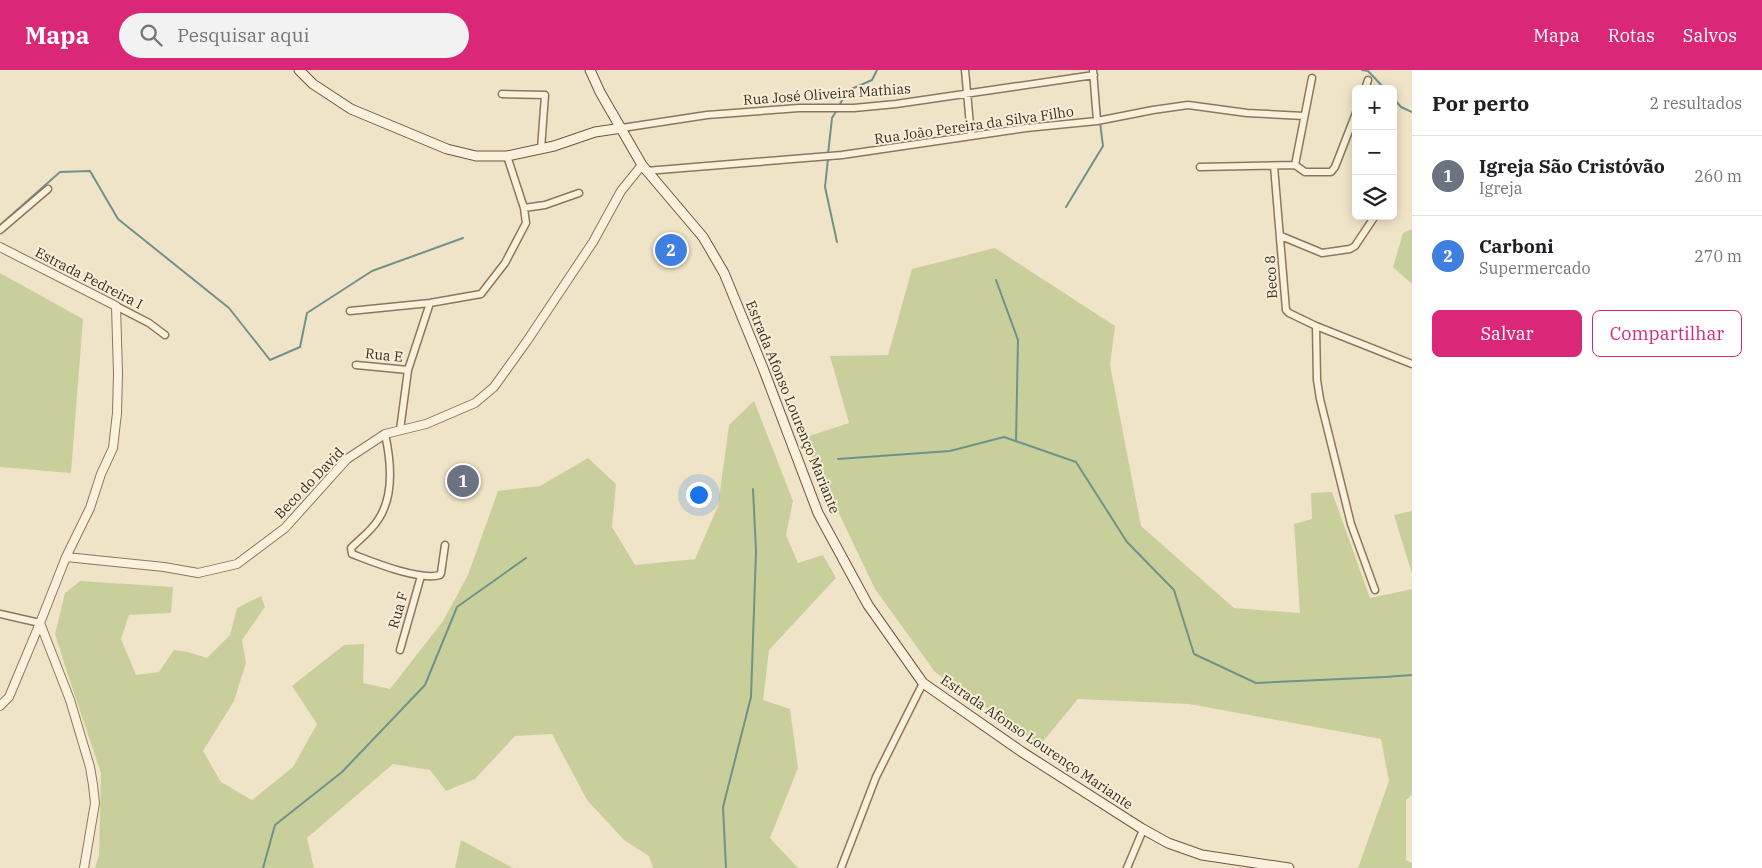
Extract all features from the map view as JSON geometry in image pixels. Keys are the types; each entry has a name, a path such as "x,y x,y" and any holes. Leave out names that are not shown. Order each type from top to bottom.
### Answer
{"main road":[{"path":"299,70 314,84 351,110 447,149 476,156 508,156 554,146 595,132 622,128"},
{"name":"Estrada Afonso Lourenço Mariante","path":"590,70 600,92 644,168 703,237 724,273 764,368 818,513 868,605 923,683 1022,752 1143,830 1168,843 1245,865 1289,868"}],"street":[{"path":"965,70 971,136"},
{"path":"1093,73 1098,121"},
{"name":"Rua José Oliveira Mathias","path":"622,128 707,115 799,108 832,109 888,105 1093,73"},
{"path":"1295,165 1312,78"},
{"path":"1366,85 1368,80"},
{"path":"502,94 545,95 541,149"},
{"name":"Rua João Pereira da Silva Filho","path":"644,168 842,155 1026,128 1098,121 1188,105 1304,116"},
{"path":"1200,167 1295,165 1306,172 1331,172 1335,167 1352,123"},
{"path":"350,311 430,303 481,294 505,263 526,223 524,208 508,156"},
{"name":"Beco 8","path":"1274,166 1281,236 1285,308 1289,313 1316,326 1412,364"},
{"name":"Beco do David","path":"66,557 164,567 198,573 237,564 285,528 347,459 385,434 426,424 475,403 494,387 593,242 628,181 644,168"},
{"path":"0,230 48,189"},
{"path":"524,208 545,205 580,193"},
{"path":"1281,236 1322,253 1350,249 1356,246 1372,220"},
{"name":"Estrada Pedreira I","path":"0,247 149,322 165,335"},
{"path":"400,430 408,370 430,303"},
{"path":"0,706 9,697 66,557 90,508 101,474 113,448 117,412 118,373 116,306"},
{"path":"1316,326 1317,380 1322,408 1351,524 1375,590"},
{"name":"Rua E","path":"356,365 408,370"},
{"path":"385,434 391,476 386,502 378,520 352,548 352,554 421,576 440,576 445,545"},
{"name":"Rua F","path":"400,650 421,576"},
{"path":"0,614 40,623"},
{"path":"40,623 70,700 90,767 95,803 84,868"},
{"path":"841,868 876,777 923,683"},
{"path":"1127,868 1143,830"}],"green space":[{"path":"1412,229 1412,284 1393,267 1403,233"},
{"path":"995,248 1115,326 1110,365 1141,526 1234,608 1300,613 1294,524 1312,519 1311,493 1332,492 1370,598 1412,589 1412,795 1406,800 1406,860 1412,863 1412,868 1358,868 1389,781 1381,739 1189,704 1078,699 1040,745 935,672 875,589 803,438 849,423 830,356 888,355 912,269"},
{"path":"0,273 83,319 71,473 0,467"},
{"path":"754,401 793,501 786,535 798,563 823,555 836,578 769,650 763,700 790,709 798,768 770,838 798,868 653,868 649,856 624,840 587,800 552,734 515,736 475,779 446,791 430,770 393,764 307,838 314,868 95,868 99,855 101,773 55,634 65,593 80,581 173,587 171,613 129,615 121,639 136,675 159,672 174,650 207,658 230,635 237,608 261,596 265,607 242,640 246,663 234,701 203,751 221,782 252,800 293,767 317,724 292,686 344,645 364,644 363,683 390,689 443,621 468,575 498,491 540,486 588,458 616,484 612,527 635,565 695,559 718,506 729,425"},
{"path":"1412,511 1412,574 1394,515"},
{"path":"461,840 513,868 455,868"}],"waterway":[{"path":"839,106 847,91 872,80 877,70"},
{"path":"1362,70 1368,71 1381,85"},
{"path":"1097,85 1100,117"},
{"path":"1397,102 1401,107 1412,112"},
{"path":"828,154 832,118 837,110"},
{"path":"1066,207 1103,146 1100,122"},
{"path":"828,159 825,187 837,242"},
{"path":"0,225 60,172 90,171 118,219 229,308 270,360 300,347 307,313 372,271 463,238"},
{"path":"996,280 1018,340 1016,441"},
{"path":"838,459 950,451 1004,437 1076,462 1127,542 1174,590 1194,654 1256,683 1412,675"},
{"path":"726,868 723,807 751,697 756,551 753,489"},
{"path":"263,868 275,825 342,772 425,685 457,607 526,558"}],"place":[{"name":"Carboni","path":"671,250"},
{"name":"Igreja São Cristóvão","path":"463,481"}]}
